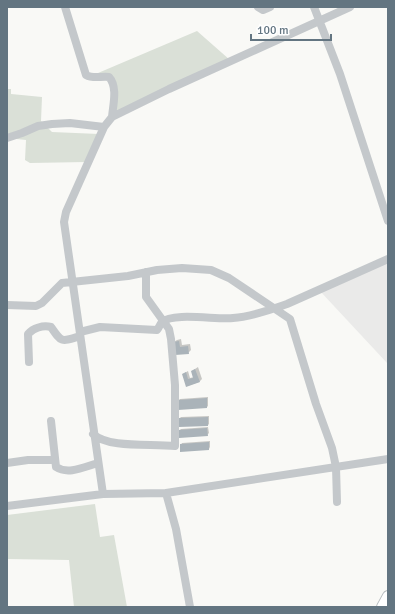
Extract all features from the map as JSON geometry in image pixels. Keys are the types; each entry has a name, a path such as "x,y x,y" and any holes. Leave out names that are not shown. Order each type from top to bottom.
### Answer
{"main road":[{"path":"382,607 388,596"}],"street":[{"path":"64,7 86,75 91,78 104,76 109,77 113,81 112,117"},
{"path":"258,7 263,10 270,7"},
{"path":"314,7 340,74 388,221"},
{"path":"103,494 93,434 64,222 66,212 104,127 112,117 236,58 350,7"},
{"path":"7,138 38,126 52,124 70,123 104,127"},
{"path":"29,362 28,334 32,329 46,326 51,327 59,339 65,341 100,327 157,330 163,322 172,318 233,318 275,308 388,259"},
{"path":"7,305 36,306 42,303 62,283 128,276 146,272 182,268 211,270 229,278 290,319 316,404 332,448 336,466 337,502"},
{"path":"93,434 99,439 112,443 175,446 175,385 171,339 169,329 146,297 146,272"},
{"path":"51,421 56,467 70,471 98,464"},
{"path":"7,506 103,494 166,493 388,459"},
{"path":"7,463 28,460 55,460"},
{"path":"166,493 176,529 190,607"}],"shaded area":[{"path":"197,31 230,60 116,118 116,82 110,76 98,73"},
{"path":"7,89 11,89 11,94 42,97 41,121 52,132 99,134 86,162 30,163 25,160 26,140 7,138"},
{"path":"388,260 388,364 320,291"},
{"path":"95,504 100,537 114,535 127,607 74,607 69,560 7,559 7,515"}],"building":[{"path":"179,341 180,347 188,346 189,354 175,355 173,342"},
{"path":"195,369 200,382 186,387 182,374 186,372 188,379 193,378 191,371"},
{"path":"207,398 207,408 178,410 178,400"},
{"path":"208,417 208,426 179,427 179,418"},
{"path":"207,428 208,436 179,438 178,430"},
{"path":"209,442 209,450 180,452 180,444"}]}
